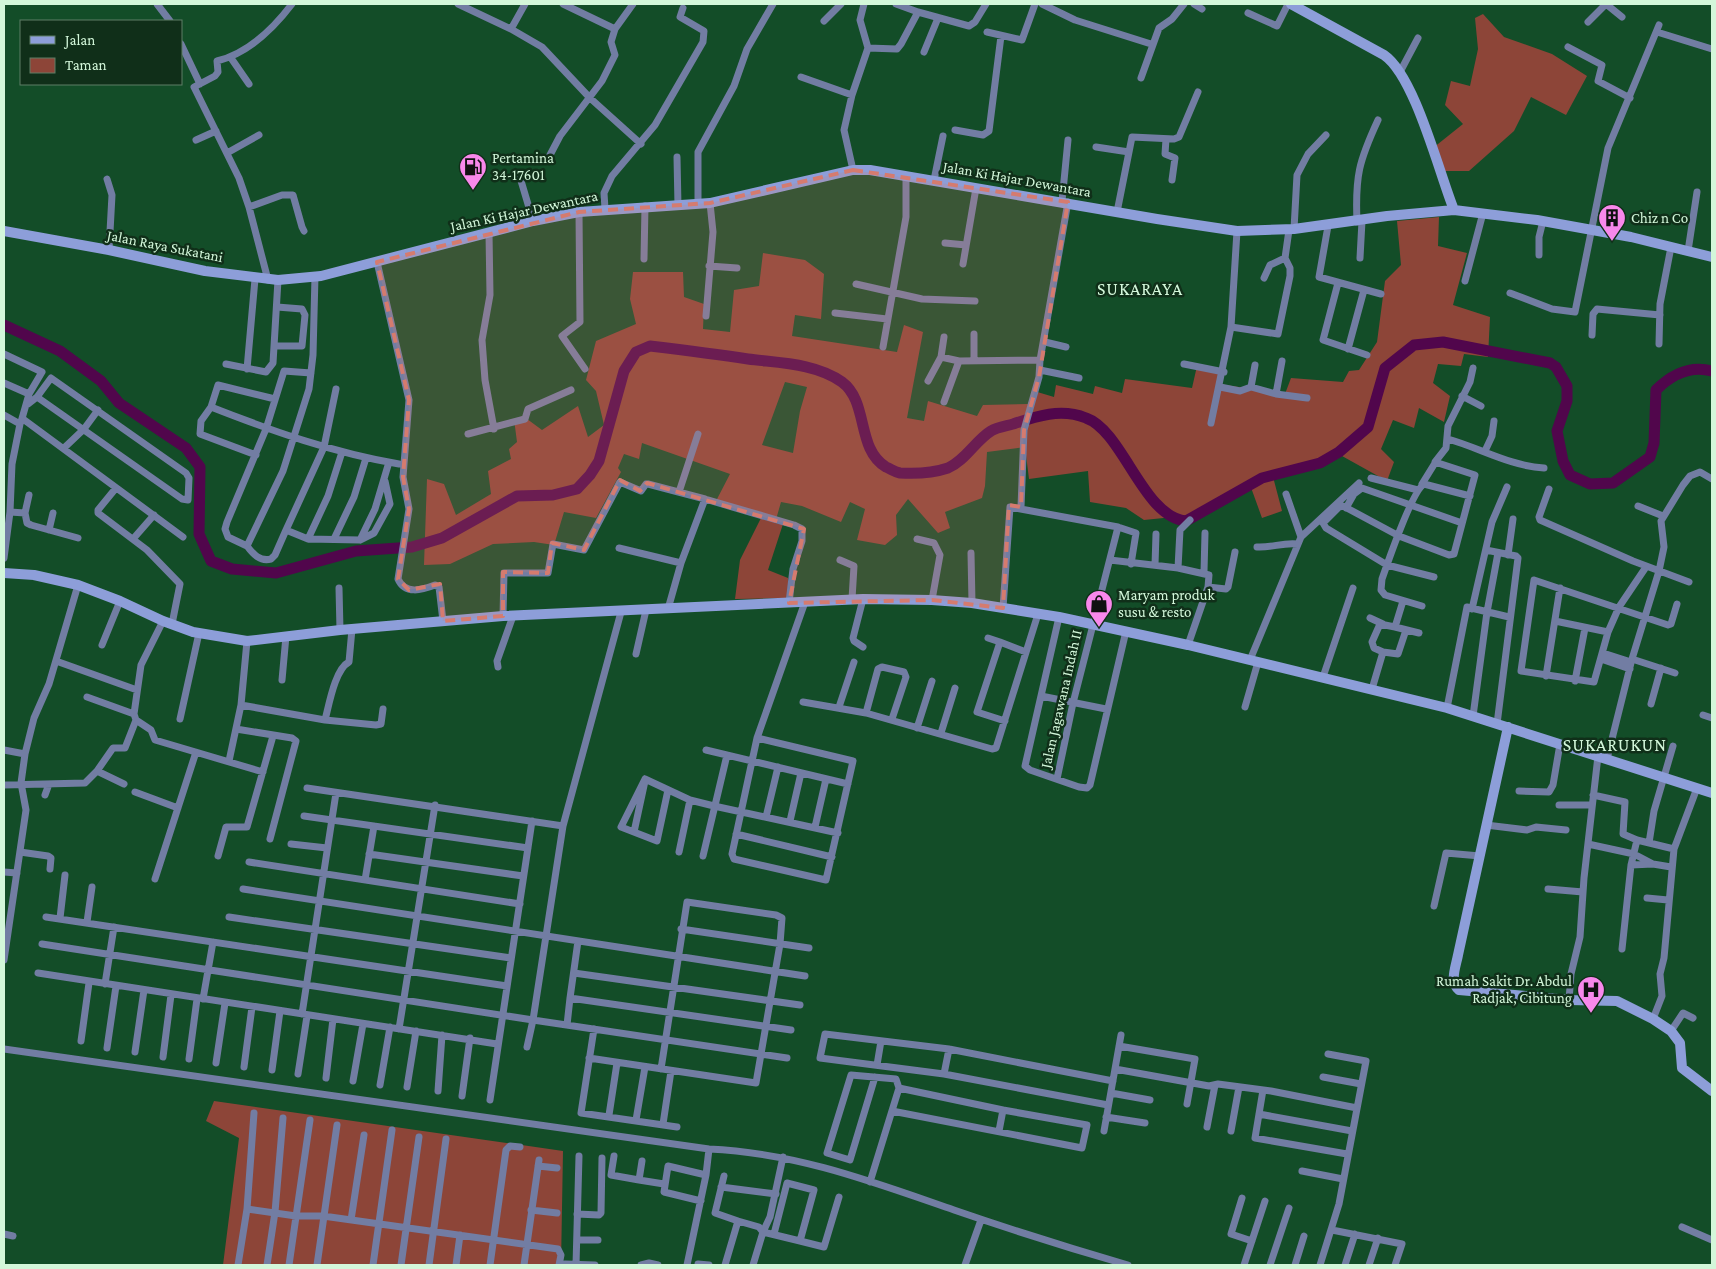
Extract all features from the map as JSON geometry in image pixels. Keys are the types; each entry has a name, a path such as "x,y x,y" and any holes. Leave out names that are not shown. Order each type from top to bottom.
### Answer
{"street":[{"path":"157,4 169,20"},
{"path":"226,364 268,371 273,363 276,346 277,307 273,280 249,207 227,153 194,89 195,86 215,76 218,72 217,61 231,58 272,29 292,4"},
{"path":"458,4 511,29 542,47 590,98 642,144"},
{"path":"511,29 525,4"},
{"path":"563,4 615,29"},
{"path":"698,204 698,152 734,86 747,49 773,4"},
{"path":"824,20 841,4"},
{"path":"853,170 844,135 852,95 868,48 860,20 864,4"},
{"path":"896,4 968,26 975,22 986,4"},
{"path":"986,32 1020,40 1023,38 1035,4"},
{"path":"1042,4 1075,20 1151,44"},
{"path":"1141,78 1151,44 1159,28 1172,19 1184,4"},
{"path":"1194,4 1202,9"},
{"path":"1248,13 1276,26 1290,4 1384,55 1400,72 1427,130 1454,210"},
{"path":"1588,22 1606,4 1622,17"},
{"path":"550,155 560,136 590,98 613,60 615,55 612,39 615,29 631,5"},
{"path":"605,209 604,193 609,181 627,156 642,144 656,125 705,37 704,31 680,17 683,8"},
{"path":"868,48 897,48 902,44 918,12"},
{"path":"924,52 938,18"},
{"path":"1510,293 1552,309 1575,312 1608,148 1658,29 1712,47"},
{"path":"955,130 983,135 989,131 1001,36"},
{"path":"1400,72 1418,38"},
{"path":"182,46 200,84"},
{"path":"1568,47 1602,65 1598,81 1630,98"},
{"path":"231,58 249,84"},
{"path":"801,77 852,95"},
{"path":"1117,212 1132,137 1179,138 1198,92"},
{"path":"1360,258 1357,177 1364,152 1378,120"},
{"path":"196,140 216,131"},
{"path":"1231,328 1278,334 1281,310 1290,276 1290,268 1285,258 1292,230 1297,175 1308,154 1326,135"},
{"path":"227,153 259,136"},
{"path":"934,180 943,136"},
{"path":"1166,139 1165,154 1175,158 1172,180"},
{"path":"1021,507 1024,430 1040,370 1040,360 1045,342 1065,202 1068,140"},
{"path":"1096,147 1129,152"},
{"path":"677,156 678,206"},
{"name":"Jalan Ki Hajar Dewantara","path":"318,276 579,212 710,203 853,170 870,170 934,180 1237,231 1292,230 1454,210 1543,221 1712,256"},
{"path":"518,174 533,222"},
{"path":"883,347 887,319 894,294 906,217 906,176"},
{"path":"107,179 112,195 109,250"},
{"path":"963,264 976,188"},
{"path":"1688,251 1697,192"},
{"path":"249,207 282,195 293,195 304,231"},
{"path":"706,316 713,232 710,203"},
{"path":"644,259 646,206"},
{"path":"579,212 580,322 562,336 585,369"},
{"path":"1465,281 1483,213"},
{"path":"1539,255 1539,237 1543,221"},
{"path":"1328,226 1319,274 1321,278 1380,294"},
{"name":"Jalan Raya Sukatani","path":"4,231 255,279 273,280 318,276"},
{"path":"1211,423 1224,372 1231,328 1237,231"},
{"path":"489,233 490,295 482,340 485,380 494,428"},
{"path":"945,243 966,245"},
{"path":"1658,344 1660,316 1671,247"},
{"path":"1264,278 1270,265 1285,258"},
{"path":"377,262 409,400 403,477 409,509 398,579 404,589 414,590 435,585 439,587 443,621"},
{"path":"709,266 737,268"},
{"path":"247,546 284,471 308,389 311,373 318,276"},
{"path":"247,369 255,279"},
{"path":"1338,283 1323,340 1367,354"},
{"path":"856,284 922,299 975,302"},
{"path":"1348,349 1364,290"},
{"path":"276,346 301,347 305,315 302,309 277,307"},
{"path":"1592,335 1593,314 1597,309 1660,316"},
{"path":"835,313 887,319"},
{"path":"974,334 974,361"},
{"path":"928,381 941,357 944,337"},
{"path":"1045,342 1066,347"},
{"path":"4,354 42,372 186,473 189,478 188,500 182,499 37,397"},
{"path":"941,357 959,361 1040,360"},
{"path":"944,402 959,361"},
{"path":"1276,394 1282,361"},
{"path":"1184,364 1224,372"},
{"path":"1250,387 1255,365"},
{"path":"1422,606 1382,593 1382,579 1411,505 1420,487 1446,448 1448,426 1470,382 1473,368"},
{"path":"311,373 285,370 266,429 225,529 226,534 232,540 247,546 260,559 271,559 275,555 324,447 336,389"},
{"path":"1040,370 1079,378"},
{"path":"4,558 10,512 7,488 21,421 28,404 29,394 42,372"},
{"path":"28,404 37,397 51,378"},
{"path":"4,383 29,394"},
{"path":"256,455 200,434 201,421 210,407 217,386 220,384 275,400"},
{"path":"1220,387 1240,392 1250,387 1276,394 1307,398"},
{"path":"468,434 525,419 528,409 571,390"},
{"path":"1462,396 1481,406"},
{"path":"210,407 266,429 294,436 324,447 399,464"},
{"path":"64,448 84,429 98,410"},
{"path":"4,415 21,421 64,448 183,537"},
{"path":"1485,451 1492,436 1491,428 1494,421"},
{"path":"679,492 698,434"},
{"path":"1448,440 1485,451 1517,464 1544,468"},
{"path":"308,539 328,496 342,452"},
{"path":"334,539 354,497 366,458"},
{"path":"360,540 375,509 385,481 389,462"},
{"path":"1434,577 1387,565 1324,526 1324,522 1339,507 1346,508 1399,536 1453,554 1470,496 1474,474 1435,463"},
{"path":"1569,1000 1571,974 1580,937 1592,805 1602,758 1659,571 1664,547 1660,528 1663,516 1690,476 1700,472 1712,478"},
{"path":"1371,478 1470,496"},
{"path":"286,530 308,539 360,540 374,533 390,504 385,481"},
{"path":"498,667 497,661 508,616 504,573 547,573 553,544 584,550 620,482 640,491 647,483 794,525 802,529 802,541 793,569 789,603"},
{"path":"1244,707 1254,661 1299,541 1359,483"},
{"path":"1472,609 1492,522 1507,487"},
{"path":"4,785 22,783 85,783 97,771 113,748 125,748 135,717 137,690 142,665 167,623 180,584 147,550 98,513 98,510 116,488"},
{"path":"1346,508 1354,494 1362,488 1462,524"},
{"path":"1549,489 1539,517 1540,520 1646,566 1689,582"},
{"path":"1286,494 1299,541"},
{"path":"29,495 25,513 27,523 78,538"},
{"path":"668,609 681,563 705,499"},
{"path":"1003,608 1009,509 1012,506 1118,527 1136,533 1131,564"},
{"path":"1638,506 1663,516"},
{"path":"10,512 25,513"},
{"path":"49,530 53,512"},
{"path":"133,540 154,515"},
{"path":"1508,555 1513,519"},
{"path":"1178,568 1180,530 1190,520"},
{"name":"Jalan Jagawana Indah II","path":"1057,779 1092,624 1118,527"},
{"path":"1204,572 1205,533"},
{"path":"1155,565 1156,534"},
{"path":"918,539 934,543 940,555 932,600"},
{"path":"1257,547 1270,547 1284,542 1299,541"},
{"path":"619,548 681,563"},
{"path":"1486,550 1518,558 1509,617 1497,724"},
{"path":"1208,587 1226,589 1235,552"},
{"path":"971,553 972,603"},
{"path":"1473,716 1486,612 1498,553"},
{"path":"840,560 854,566 852,599"},
{"path":"1110,560 1204,572 1210,577 1188,645"},
{"path":"1646,566 1619,607 1608,632 1594,682 1575,681 1523,672 1521,668 1533,583 1536,579 1619,607 1669,625 1677,604"},
{"path":"4,573 34,575 78,585 120,601 167,623 200,633 247,640 508,616 620,612 852,599 932,600 972,603 1059,617 1188,645 1447,708 1712,793"},
{"path":"4,960 26,810 22,783 25,754 34,718 49,684 78,585"},
{"path":"339,588 340,630"},
{"path":"1323,678 1353,588"},
{"path":"1546,676 1560,588"},
{"path":"863,599 853,638 854,641 863,647"},
{"path":"102,645 120,601"},
{"path":"1395,627 1403,601"},
{"path":"757,738 853,761 826,880 734,859 732,854 757,738 805,602"},
{"path":"1447,708 1467,607 1509,617"},
{"path":"636,654 646,610"},
{"path":"527,1047 547,936 563,826 620,612"},
{"path":"803,702 866,713 992,749 998,746 1038,614"},
{"path":"1059,617 1026,769 1079,787 1087,788 1090,785 1106,709 1126,632"},
{"path":"1370,618 1383,624 1419,633"},
{"path":"1555,620 1608,632"},
{"path":"1383,624 1378,628 1372,642 1374,648 1383,652 1398,654 1406,630"},
{"path":"1575,681 1585,628"},
{"path":"325,720 334,684 344,665 349,662 352,629"},
{"path":"180,719 200,633"},
{"path":"282,680 286,636"},
{"path":"988,638 1026,652"},
{"path":"229,760 241,705 247,640"},
{"path":"1000,642 976,711 1006,721"},
{"path":"1372,689 1383,652"},
{"path":"1602,656 1675,673"},
{"path":"56,661 137,690"},
{"path":"839,707 854,662"},
{"path":"866,713 878,669 882,667 904,672 906,677 892,720"},
{"path":"1651,704 1660,668"},
{"path":"917,728 932,681"},
{"path":"941,733 955,688"},
{"path":"1041,696 1106,709"},
{"path":"88,697 135,717 151,730 155,740 229,760 262,772"},
{"path":"241,705 325,720 379,725 383,710"},
{"path":"1703,715 1712,718"},
{"path":"1508,728 1454,973 1455,987 1459,990 1569,1000 1617,1001 1653,1019 1671,1031 1680,1043 1682,1068 1712,1092"},
{"path":"236,729 292,738 296,741 270,839"},
{"path":"218,856 226,827 247,827 273,736"},
{"path":"1519,791 1549,792 1553,785 1560,744"},
{"path":"1649,843 1654,811 1674,746"},
{"path":"4,750 25,754"},
{"path":"706,750 848,784"},
{"path":"155,879 196,752"},
{"path":"703,856 727,755"},
{"path":"766,817 778,767"},
{"path":"97,771 124,784"},
{"path":"790,821 801,772"},
{"path":"815,827 826,779"},
{"path":"645,780 690,800 838,833"},
{"path":"634,832 645,780"},
{"path":"645,780 642,781 621,825 657,841 668,790"},
{"path":"45,795 49,784"},
{"path":"307,788 563,826"},
{"path":"1653,1019 1662,996 1660,974 1664,958 1674,849 1697,788"},
{"path":"135,792 178,808"},
{"path":"298,1074 310,956 336,793"},
{"path":"1594,796 1625,802 1622,832 1637,840 1674,849"},
{"path":"679,852 690,800"},
{"path":"1559,805 1592,805"},
{"path":"399,1029 435,806"},
{"path":"304,816 528,848"},
{"path":"490,1100 532,821"},
{"path":"1486,825 1527,830 1536,827 1566,830"},
{"path":"365,880 374,826"},
{"path":"736,834 832,857"},
{"path":"1622,949 1632,865 1637,840"},
{"path":"292,844 327,848"},
{"path":"1588,844 1634,854 1653,864"},
{"path":"20,852 48,856 50,869"},
{"path":"1434,906 1446,853 1480,856"},
{"path":"369,854 524,876"},
{"path":"249,862 520,904"},
{"path":"1632,865 1653,864 1671,867"},
{"path":"4,872 18,873"},
{"path":"60,918 65,876"},
{"path":"87,922 92,887"},
{"path":"243,889 806,976"},
{"path":"1548,889 1583,892"},
{"path":"1647,898 1668,900"},
{"path":"589,1058 754,1084 758,1081 780,944 783,921 780,917 689,901 686,904 661,1069"},
{"path":"46,917 507,986"},
{"path":"229,917 511,958"},
{"path":"105,984 114,927"},
{"path":"681,929 809,948"},
{"path":"567,1025 578,941"},
{"path":"189,1059 213,942"},
{"path":"42,944 404,1001 787,1058"},
{"path":"574,972 800,1005"},
{"path":"38,973 89,983 390,1028 470,1038 497,1044"},
{"path":"81,1041 89,983"},
{"path":"107,1048 116,986"},
{"path":"135,1052 144,990"},
{"path":"163,1057 171,994"},
{"path":"570,998 791,1030"},
{"path":"216,1063 225,1003"},
{"path":"244,1067 252,1007"},
{"path":"272,1070 280,1011"},
{"path":"1671,1031 1683,1013 1693,1018"},
{"path":"326,1078 333,1019"},
{"path":"353,1081 363,1024"},
{"path":"380,1085 390,1028"},
{"path":"594,1029 581,1113 609,1115 677,1127"},
{"path":"408,1087 416,1031"},
{"path":"1108,1105 944,1074 820,1058 825,1034 949,1049 1113,1081"},
{"path":"438,1091 442,1035"},
{"path":"1104,1131 1121,1036"},
{"path":"462,1096 470,1038"},
{"path":"877,1065 881,1041"},
{"path":"1119,1046 1195,1059 1187,1104"},
{"path":"4,1049 710,1149 746,1151 783,1157 870,1182 980,1223 1128,1265"},
{"path":"944,1074 949,1049"},
{"path":"1320,1265 1332,1230 1366,1061 1328,1054"},
{"path":"609,1115 617,1063"},
{"path":"636,1120 644,1067"},
{"path":"1115,1069 1209,1086 1263,1090 1356,1108"},
{"path":"662,1124 670,1071"},
{"path":"870,1182 899,1088 896,1079 875,1077 851,1075 827,1153 850,1160 875,1077"},
{"path":"1323,1077 1361,1084"},
{"path":"1207,1127 1215,1085"},
{"path":"1231,1131 1239,1087"},
{"path":"892,1112 1082,1148 1087,1125 1003,1110 899,1088"},
{"path":"1263,1090 1255,1138 1347,1154"},
{"path":"1111,1093 1150,1100"},
{"path":"999,1131 1003,1110"},
{"path":"238,1265 247,1209 254,1113"},
{"path":"1259,1114 1352,1131"},
{"path":"1106,1117 1145,1123"},
{"path":"267,1265 275,1212 283,1118"},
{"path":"289,1265 310,1120"},
{"path":"318,1265 323,1216 337,1125"},
{"path":"373,1265 392,1130"},
{"path":"352,1220 364,1135"},
{"path":"401,1265 419,1137"},
{"path":"429,1265 446,1139"},
{"path":"490,1265 506,1150 510,1146 520,1148"},
{"path":"687,1265 710,1149"},
{"path":"576,1264 579,1156"},
{"path":"614,1156 611,1175 664,1184"},
{"path":"754,1265 763,1232 770,1217 783,1157"},
{"path":"577,1214 599,1216 601,1213 602,1158"},
{"path":"639,1180 642,1160"},
{"path":"524,1265 538,1163 557,1168"},
{"path":"701,1201 664,1192 664,1184 668,1166 706,1174"},
{"path":"1302,1171 1343,1179"},
{"path":"724,1176 715,1213 759,1227 763,1232 824,1247 838,1197"},
{"path":"774,1234 787,1183 814,1190 800,1241"},
{"path":"721,1187 776,1194"},
{"path":"1242,1198 1231,1234 1252,1241"},
{"path":"1244,1265 1265,1201"},
{"path":"1270,1265 1289,1208"},
{"path":"247,1209 296,1216 323,1216 527,1244 559,1250 562,1265 595,1265"},
{"path":"531,1210 557,1213"},
{"path":"724,1265 738,1221"},
{"path":"965,1265 980,1223"},
{"path":"1682,1226 1712,1240"},
{"path":"1332,1230 1402,1244 1395,1265"},
{"path":"4,1234 13,1236"},
{"path":"1345,1265 1355,1234"},
{"path":"456,1265 460,1235"},
{"path":"1295,1265 1304,1236"},
{"path":"1370,1265 1378,1238"},
{"path":"577,1240 598,1240"},
{"path":"641,1265 648,1263 658,1265"},
{"path":"698,1264 709,1265"}],"highlighted area":[{"path":"853,170 1068,202 1039,377 1024,430 1021,507 1009,505 1003,608 932,600 789,603 804,529 647,483 640,491 620,480 584,550 552,543 548,573 503,572 503,616 443,621 440,584 409,590 398,579 409,509 403,477 409,400 377,262 579,212 710,203"}],"green space":[{"path":"1483,14 1504,37 1552,54 1587,76 1566,115 1531,97 1514,131 1469,171 1443,171 1433,148 1463,124 1445,105 1451,81 1470,86 1478,49 1475,18"},
{"path":"1439,217 1438,246 1467,253 1453,305 1490,317 1488,357 1464,354 1461,366 1438,364 1433,383 1450,396 1444,422 1419,408 1414,428 1393,420 1381,449 1394,462 1387,481 1342,456 1294,472 1272,473 1282,511 1262,518 1249,482 1203,514 1144,520 1126,508 1090,502 1088,471 1029,479 1025,447 987,452 985,486 982,498 945,512 950,528 938,533 908,499 896,515 897,535 885,545 857,540 865,509 850,502 841,522 802,506 781,502 775,523 783,524 768,570 788,578 788,598 735,599 740,560 762,516 716,501 730,474 642,443 639,459 624,454 618,468 621,472 596,518 564,512 554,545 534,542 493,544 450,564 424,565 427,479 444,484 456,515 491,494 488,471 511,459 509,449 517,442 514,419 523,416 542,430 578,406 588,437 604,425 596,391 586,380 596,341 636,324 630,299 633,272 683,272 684,297 704,304 703,329 730,332 734,290 759,286 763,253 805,260 824,274 821,319 795,315 792,336 897,352 904,325 923,332 907,418 924,421 928,401 977,416 983,405 1029,404 1034,391 1054,397 1056,385 1093,394 1095,386 1122,393 1125,379 1192,388 1197,366 1221,371 1219,384 1285,394 1291,378 1343,382 1349,371 1359,370 1377,342 1385,281 1401,265 1397,221","holes":["785,382 807,387 800,411 793,453 762,445"]},
{"path":"214,1101 563,1151 561,1265 223,1265 239,1138 206,1121"}],"waterway":[{"path":"4,325 60,351 101,381 119,403 186,448 200,467 199,534 211,561 232,569 276,573 356,551 412,547 442,538 517,496 553,495 577,489 590,475 599,461 624,371 636,352 650,346 809,367 832,376 842,382 856,401 870,449 877,459 886,467 900,473 924,473 948,468 960,461 986,435 999,428 1049,414 1077,415 1099,426 1111,439 1157,505 1171,516 1186,521 1262,478 1320,463 1339,452 1368,427 1385,368 1414,345 1443,342 1550,363 1556,367 1567,386 1567,401 1557,431 1563,461 1570,475 1590,484 1613,483 1650,457 1654,443 1656,390 1668,380 1689,370 1704,369 1712,371"}],"place":[{"name":"Pertamina 34-17601","path":"473,191"},
{"name":"Chiz n Co","path":"1612,242"},
{"name":"Maryam produk susu & resto","path":"1099,628"},
{"name":"Rumah Sakit Dr. Abdul Radjak, Cibitung","path":"1591,1014"}],"district":[{"name":"SUKARAYA","path":"1140,289"},
{"name":"SUKARUKUN","path":"1615,745"}]}
